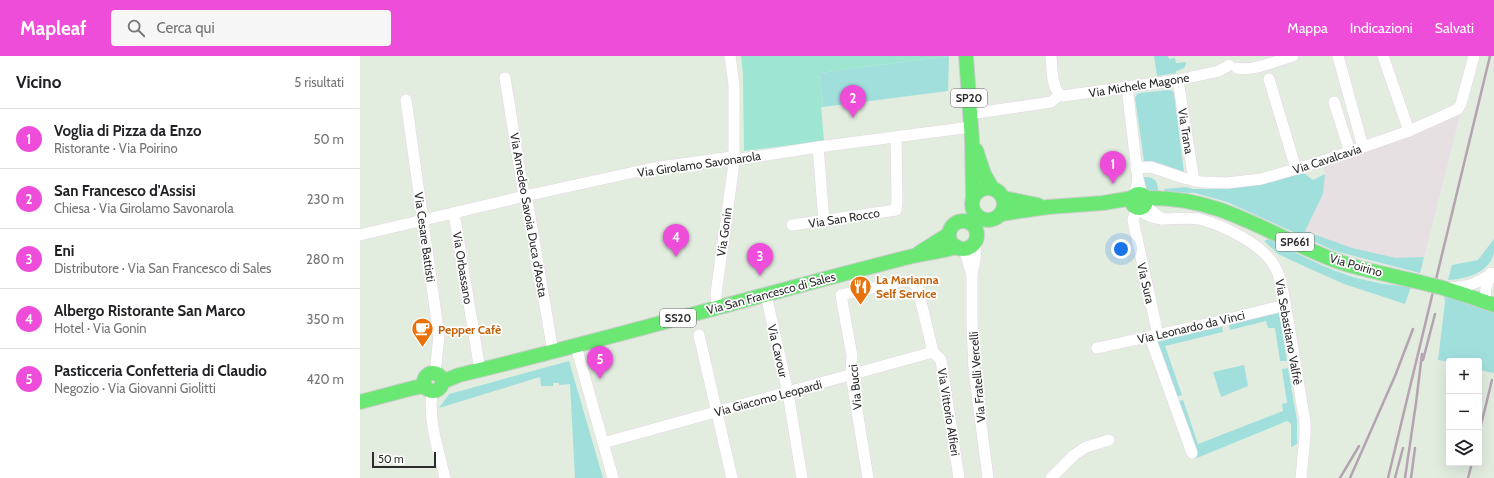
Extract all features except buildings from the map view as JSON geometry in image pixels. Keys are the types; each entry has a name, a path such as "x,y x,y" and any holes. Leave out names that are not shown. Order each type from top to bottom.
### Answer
{"main road":[{"name":"SP20","path":"966,56 971,127"},
{"path":"971,127 984,174 992,188"},
{"path":"961,221 972,202 981,189 992,188 997,190 1003,198 1004,209 1001,214 992,220 987,220 977,216 972,202 971,127"},
{"name":"Via Poirino","path":"1003,198 1048,207"},
{"name":"Via Poirino","path":"1001,214 1048,207 1138,200 1192,201 1224,210 1324,256 1367,270 1443,288 1491,304"},
{"path":"968,243 987,220"},
{"path":"961,221 970,222 974,225 968,243 951,242 949,234 953,225 961,221"},
{"name":"Via San Francesco di Sales","path":"915,256 949,234"},
{"name":"Via San Francesco di Sales","path":"360,402 968,243"}],"street":[{"name":"Via Gonin","path":"717,308 716,294 734,163 732,157 734,152 734,85 730,56"},
{"path":"1051,56 1054,86 1055,90 1060,95"},
{"name":"Via Michele Magone","path":"971,127 1051,102 1060,95 1067,96 1178,80 1219,71 1232,65 1241,68 1253,67 1293,56"},
{"path":"1338,56 1363,147"},
{"path":"1383,56 1409,131"},
{"name":"Via Cavalcavia","path":"1136,168 1152,167 1194,181 1227,183 1261,179 1350,152 1409,131 1458,109 1462,104 1474,56"},
{"name":"Via Amedeo Savoia Duca d'Aosta","path":"505,78 523,190 528,205 554,352"},
{"path":"1269,79 1296,169"},
{"name":"Via Trana","path":"1178,80 1194,181"},
{"path":"1127,87 1138,180 1138,200"},
{"name":"Via Cesare Battisti","path":"406,100 439,336 431,404 431,421 445,478"},
{"path":"1334,102 1350,152"},
{"name":"Via Girolamo Savonarola","path":"360,236 526,196 652,168 732,157 741,159 818,147 971,127"},
{"name":"Via San Rocco","path":"792,225 896,210 896,137"},
{"path":"818,147 824,221"},
{"name":"Via Sebastiano Valfrè","path":"1138,200 1162,218 1190,218 1202,220 1232,233 1254,245 1266,255 1275,268 1281,281 1305,422 1301,478"},
{"name":"Via Sura","path":"1138,200 1132,220 1154,336 1192,452"},
{"name":"Via Orbassano","path":"454,213 480,370"},
{"name":"Via Fratelli Vercelli","path":"968,243 972,276 974,370 988,478"},
{"path":"1443,288 1465,287 1472,285 1492,272"},
{"path":"1491,304 1486,288 1492,272"},
{"name":"Via Vittorio Alfieri","path":"841,295 904,281 913,282 918,289 933,352 941,360 959,478"},
{"name":"Via Cavour","path":"766,295 788,393 802,478"},
{"name":"Via Bucci","path":"841,295 852,356 851,374 868,478"},
{"name":"Via Leonardo da Vinci","path":"1097,348 1154,336 1285,304"},
{"path":"699,335 732,478"},
{"path":"576,346 613,478"},
{"name":"Via Giacomo Leopardi","path":"603,443 933,352"},
{"path":"1051,478 1074,455 1086,447 1108,440"}],"shaded area":[{"path":"741,56 949,56 820,73 824,141 744,151 743,74"},
{"path":"949,56 948,91 823,107 820,73"},
{"path":"1154,56 1168,56 1169,59 1175,58 1176,63 1186,62 1186,64 1183,68 1176,71 1176,73 1157,76"},
{"path":"1168,90 1173,91 1174,94 1184,172 1162,164 1144,161 1135,98 1137,94 1140,93"},
{"path":"1460,115 1420,273 1335,251 1305,231 1325,174 1323,167"},
{"path":"1302,172 1313,180 1325,174 1323,194 1305,231 1352,248 1396,258 1424,257 1420,273 1335,251 1227,202 1195,193 1165,192 1164,189 1186,187 1193,189 1218,189 1251,185"},
{"path":"1144,177 1152,178 1156,181 1158,194 1149,193 1146,189"},
{"path":"1269,239 1317,263 1347,275 1379,283 1411,287 1405,304 1344,284 1278,254 1264,241"},
{"path":"1494,239 1494,252 1488,265 1476,274 1448,280 1452,265 1478,260"},
{"path":"1444,293 1494,310 1494,373 1482,371 1482,358 1446,358 1446,361 1438,360 1445,302"},
{"path":"1279,313 1287,361 1280,361 1275,328 1268,328 1266,321 1230,330 1229,324"},
{"path":"1222,326 1223,332 1165,346 1182,395 1176,397 1157,342"},
{"path":"569,361 603,478 575,478 570,384 559,385 559,383 553,383 553,386 541,386 540,377 439,408 449,394"},
{"path":"1244,365 1248,386 1221,397 1213,372"},
{"path":"1288,368 1297,420 1297,444 1291,447 1291,424 1287,421 1197,458 1178,401 1183,400 1198,444 1283,411 1282,404 1287,403 1282,369"}],"railway":[{"path":"1388,478 1490,56"},
{"path":"1423,360 1435,314"},
{"path":"1350,478 1395,376 1413,329"},
{"path":"1405,478 1422,354"},
{"path":"1480,430 1492,380"},
{"path":"1340,478 1359,446"},
{"path":"1395,478 1403,448"},
{"path":"1411,478 1415,448"},
{"path":"1468,478 1471,466"}],"place":[{"name":"San Francesco d'Assisi","path":"853,118"},
{"name":"Voglia di Pizza da Enzo","path":"1113,184"},
{"name":"Albergo Ristorante San Marco","path":"676,257"},
{"name":"Eni","path":"760,276"},
{"name":"La Marianna Self Service","path":"861,306"},
{"name":"Pepper Cafè","path":"422,348"},
{"name":"Pasticceria Confetteria di Claudio","path":"600,379"}]}
